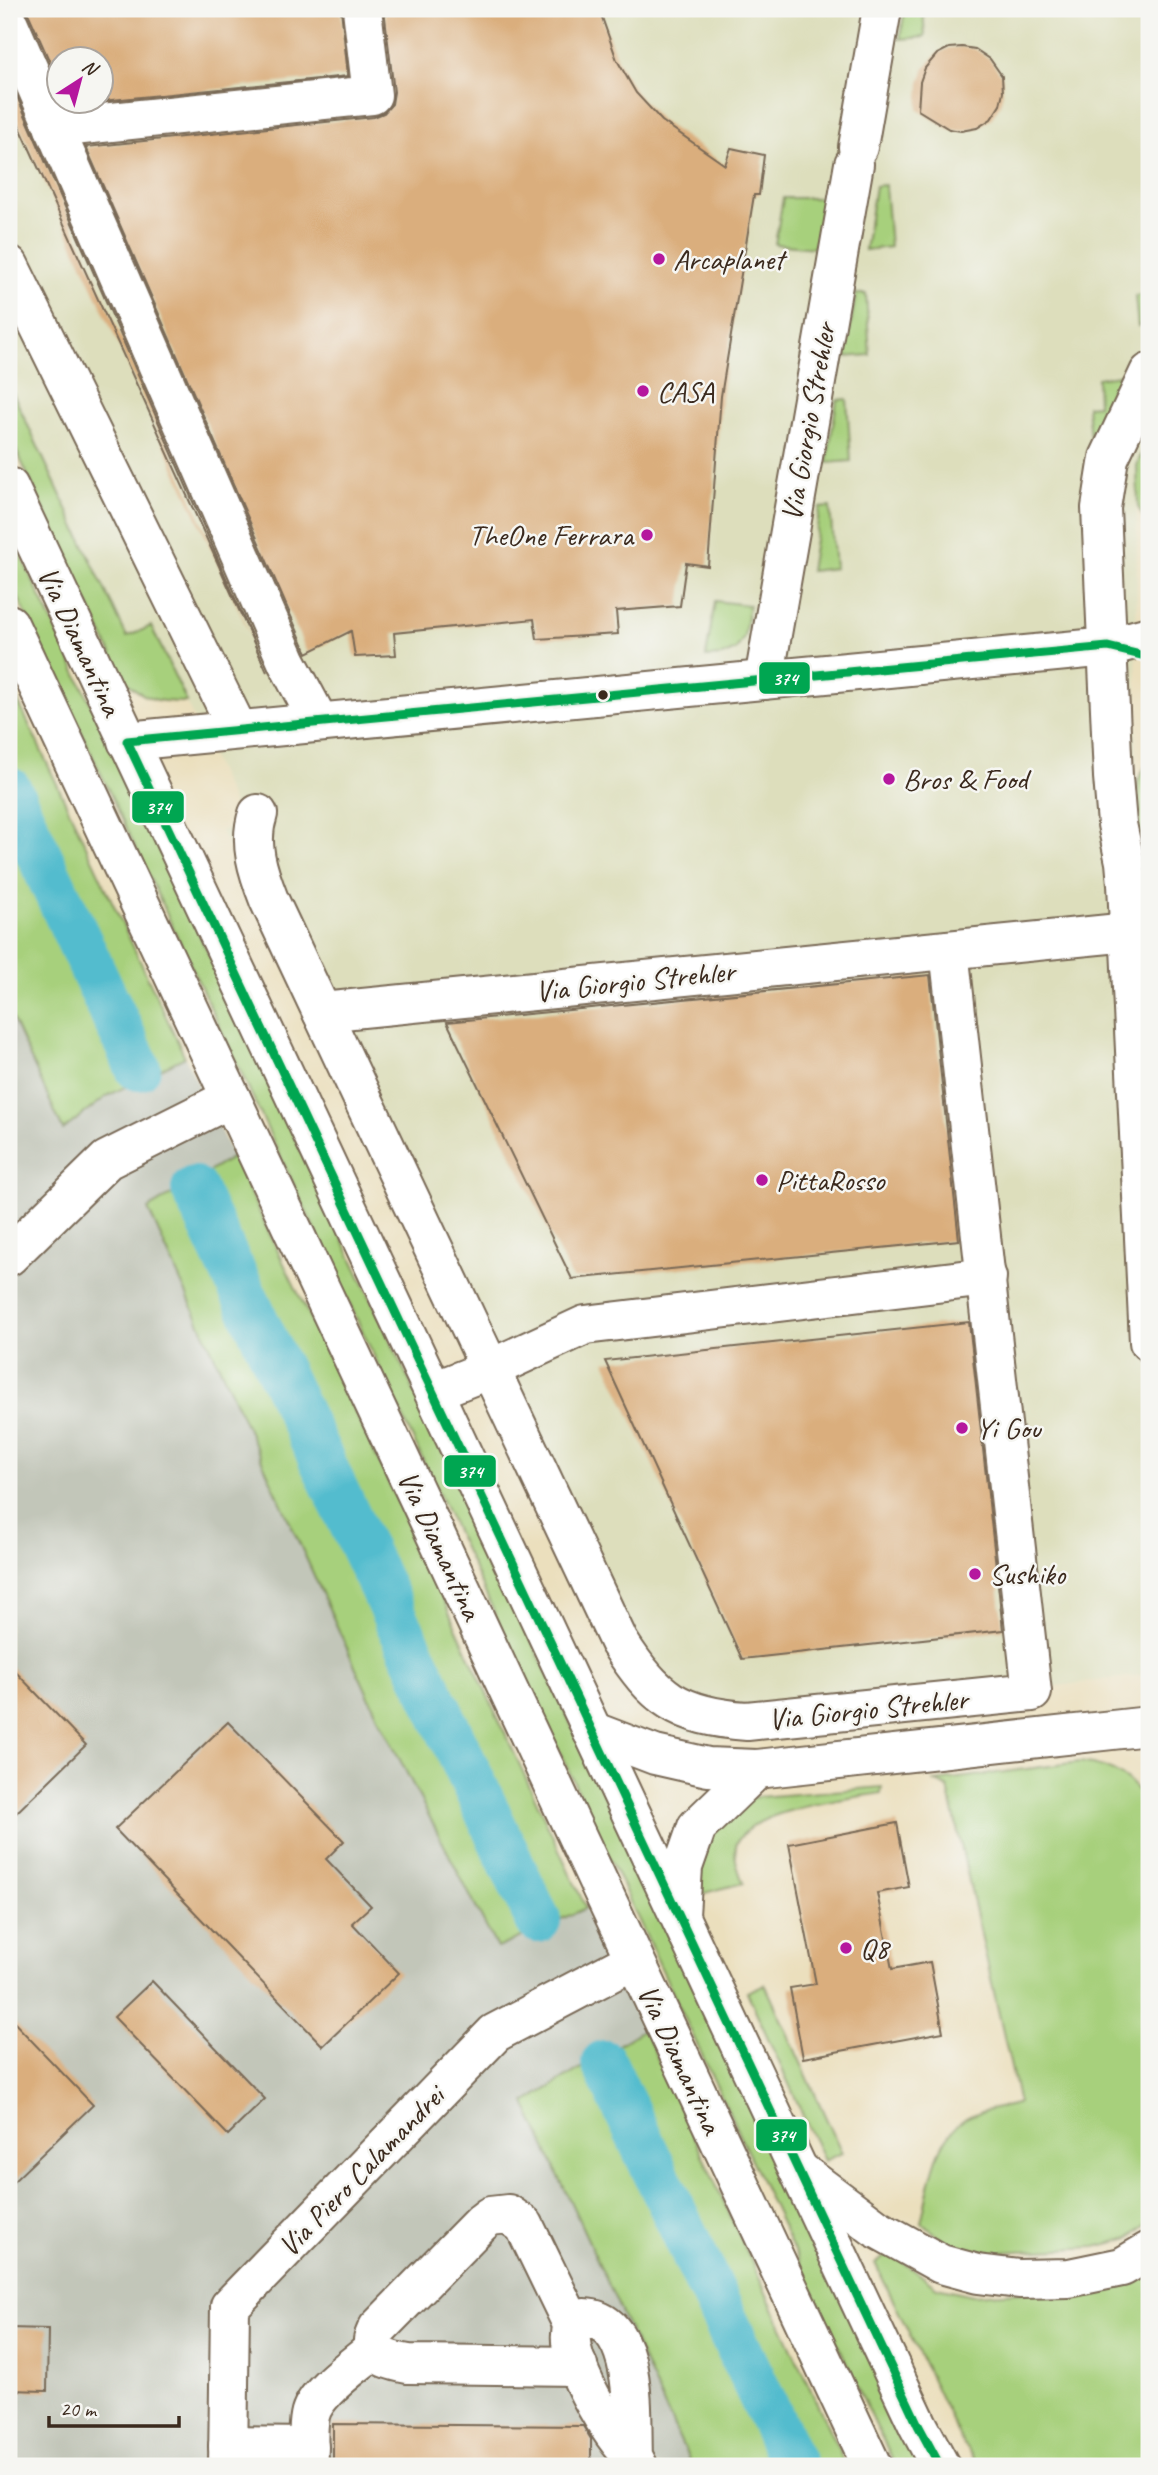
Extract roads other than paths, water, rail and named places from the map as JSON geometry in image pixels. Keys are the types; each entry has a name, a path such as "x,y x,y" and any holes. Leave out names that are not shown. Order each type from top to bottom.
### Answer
{"street":[{"path":"54,128 372,95 362,9"},
{"name":"Via Giorgio Strehler","path":"764,680 882,9"},
{"path":"9,24 287,662 319,722"},
{"path":"9,265 238,730"},
{"path":"1149,373 1108,458 1101,508 1113,777 1117,824 1125,862 1149,1342"},
{"name":"Via Diamantina","path":"9,487 918,2425 940,2466"},
{"name":"Via Diamantina","path":"9,624 872,2466"},
{"path":"127,741 1108,647 1149,636"},
{"path":"1108,647 1149,657"},
{"name":"Via Giorgio Strehler","path":"258,814 254,833 259,872 269,900 619,1642 645,1680 673,1702 689,1711 727,1719 747,1721 1032,1692 949,950"},
{"name":"Via Giorgio Strehler","path":"322,1012 1129,932"},
{"path":"9,1256 107,1160 231,1098"},
{"path":"433,1391 490,1369 585,1325 987,1277"},
{"name":"Via Giorgio Strehler","path":"592,1731 668,1758 708,1767 757,1769 1149,1726"},
{"name":"Via Giorgio Strehler","path":"680,1917 683,1867 698,1827 757,1769"},
{"name":"Via Piero Calamandrei","path":"228,2456 230,2306 495,2033 634,1959"},
{"path":"798,2169 876,2228 941,2264 978,2274 1019,2279 1069,2277 1122,2267 1149,2251"},
{"path":"573,2326 524,2225 508,2214 498,2214 481,2223 378,2328 372,2342 374,2350 381,2357 408,2364 579,2366"},
{"path":"584,2318 602,2321 617,2342 628,2365 632,2385 636,2461 618,2442 584,2382 571,2333 573,2326 584,2318"},
{"path":"228,2456 309,2457 310,2416 320,2397 374,2350"}],"waterway":[{"path":"9,790 138,1068"},
{"path":"194,1189 538,1920"},
{"path":"604,2063 794,2466"}],"place":[{"name":"Arcaplanet","path":"659,259"},
{"name":"CASA","path":"643,391"},
{"name":"TheOne Ferrara","path":"647,535"},
{"name":"Bros & Food","path":"889,779"},
{"name":"PittaRosso","path":"762,1180"},
{"name":"Yi Gou","path":"962,1428"},
{"name":"Sushiko","path":"975,1574"},
{"name":"Q8","path":"846,1948"}]}
